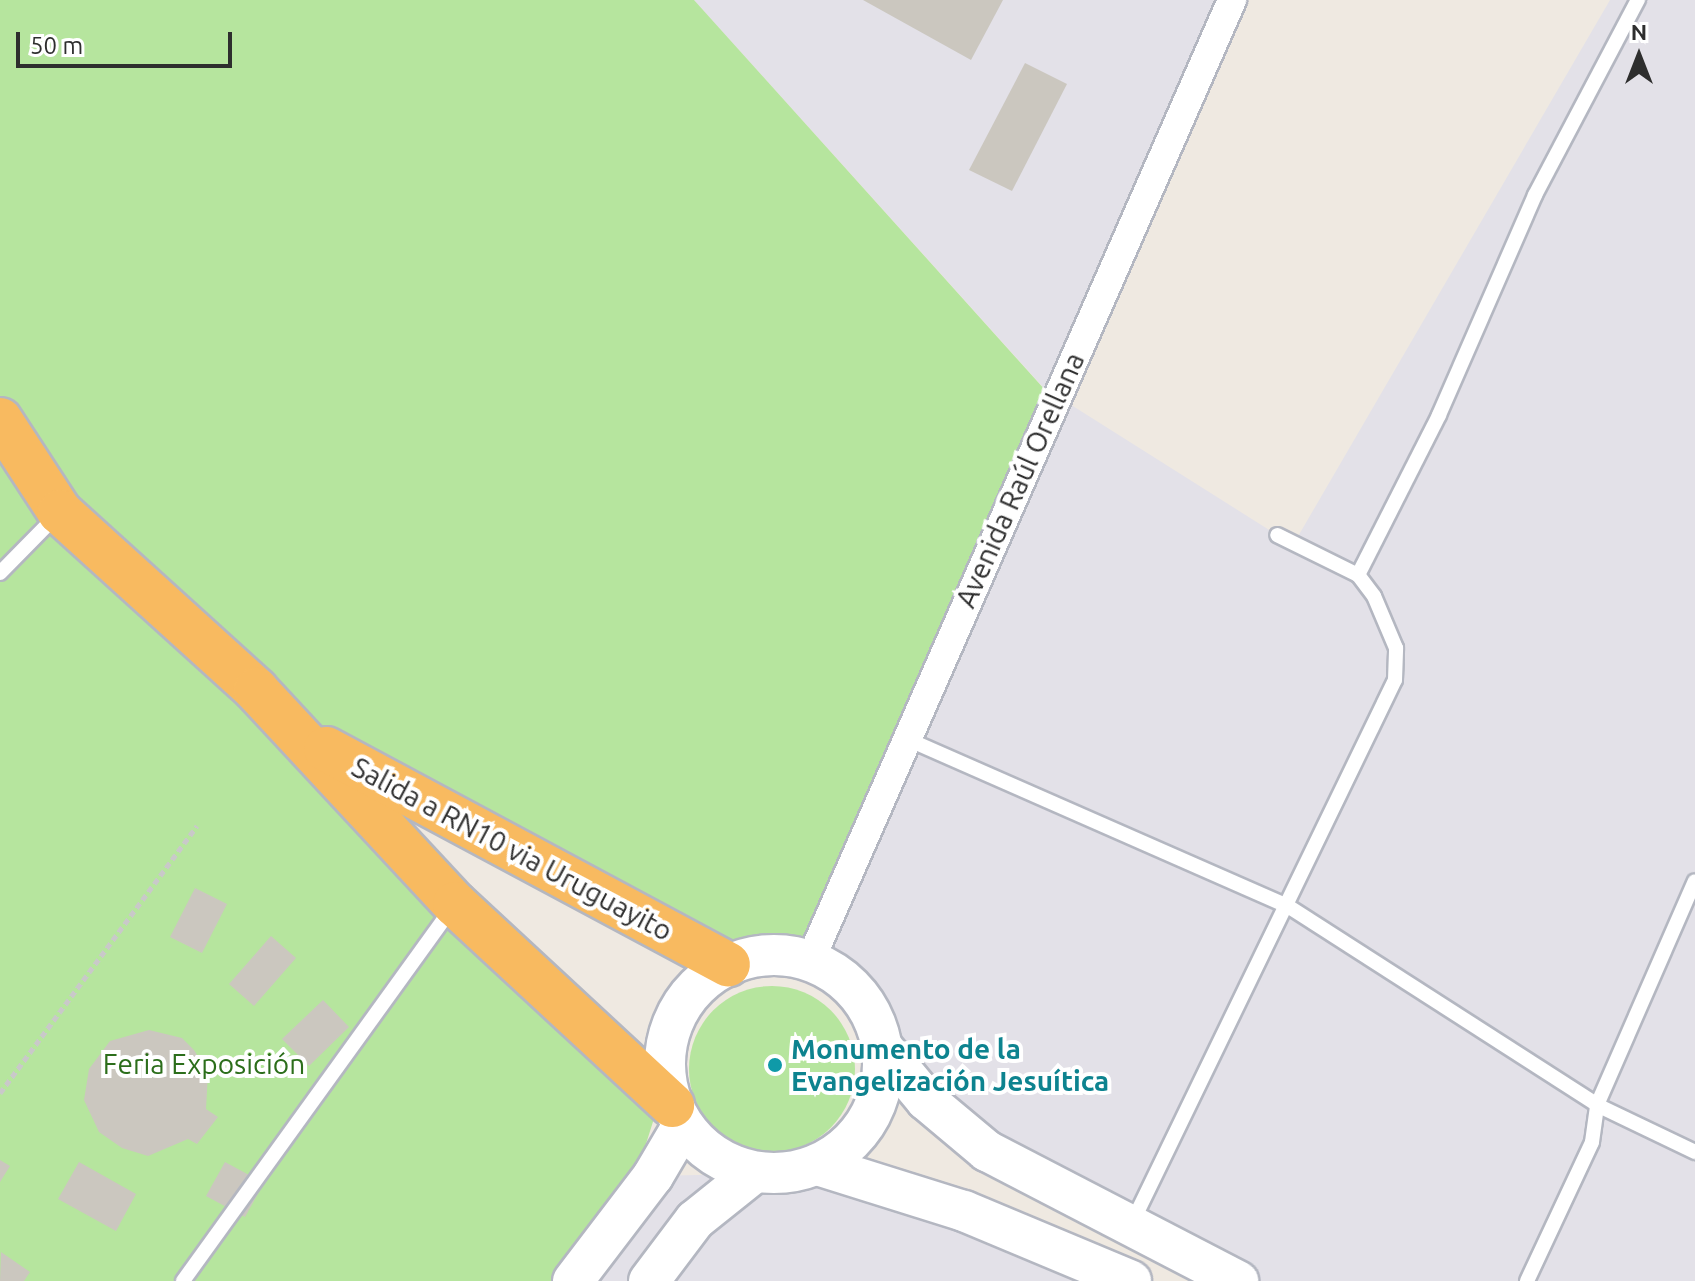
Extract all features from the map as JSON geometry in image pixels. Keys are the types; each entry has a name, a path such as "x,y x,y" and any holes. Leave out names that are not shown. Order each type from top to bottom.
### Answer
{"highway":[{"path":"0,420 60,512 296,733 455,904 678,1115"},
{"name":"Salida a RN10 via Uruguayito","path":"296,733 728,965"}],"main road":[{"path":"771,955 810,961 852,987 872,1015 882,1047 882,1083 870,1117 848,1145 817,1165 787,1173 755,1172 715,1155 678,1115 665,1073 667,1040 679,1010 700,984 728,965 771,955"},
{"path":"882,1047 926,1100 987,1151 1238,1281"},
{"path":"573,1281 653,1176 678,1115"},
{"path":"817,1165 964,1211 1131,1281"},
{"path":"649,1281 695,1220 755,1172"}],"street":[{"name":"Avenida Raúl Orellana","path":"810,961 1232,0"}],"lane":[{"path":"1358,575 1439,415 1535,195 1638,0"},
{"path":"0,573 60,512"},
{"path":"1132,1225 1395,680 1396,648 1374,596 1358,575 1277,535"},
{"path":"907,739 1286,905 1597,1105 1695,1152"},
{"path":"1527,1281 1592,1142 1597,1105 1695,881"},
{"path":"183,1281 455,904"}],"path":[{"path":"0,1093 197,826"}],"shaded area":[{"path":"694,0 1232,0 1057,396 1293,545 1610,0 1695,0 1695,1281 1238,1281 987,1151 882,1047 872,1015 852,988 810,961 1042,386"},
{"path":"817,1165 1131,1281 573,1281 653,1176 787,1173"}],"green space":[{"name":"Feria Exposición","path":"0,0 694,0 1055,401 810,961 771,955 728,965 299,734 658,1106 638,1169 573,1281 0,1281"},
{"path":"772,986 804,992 831,1010 849,1037 855,1069 849,1101 831,1128 804,1146 772,1152 740,1146 713,1128 695,1101 689,1069 695,1037 713,1010 740,992"}],"building":[{"path":"863,0 1003,0 971,60"},
{"path":"1025,63 1067,84 1012,191 969,170"},
{"path":"195,888 227,904 202,953 170,937"},
{"path":"271,936 296,958 254,1006 229,984"},
{"path":"323,1000 349,1027 309,1066 282,1039"},
{"path":"149,1030 182,1038 194,1050 208,1073 206,1109 218,1117 197,1144 188,1139 148,1156 122,1148 99,1132 84,1100 89,1069 110,1041"},
{"path":"0,1160 10,1166 0,1182"},
{"path":"79,1162 136,1194 116,1231 58,1199"},
{"path":"225,1162 264,1183 245,1217 206,1196"},
{"path":"1,1252 30,1272 24,1281 0,1281"}],"place":[{"name":"Monumento de la Evangelización Jesuítica","path":"775,1065"}]}
